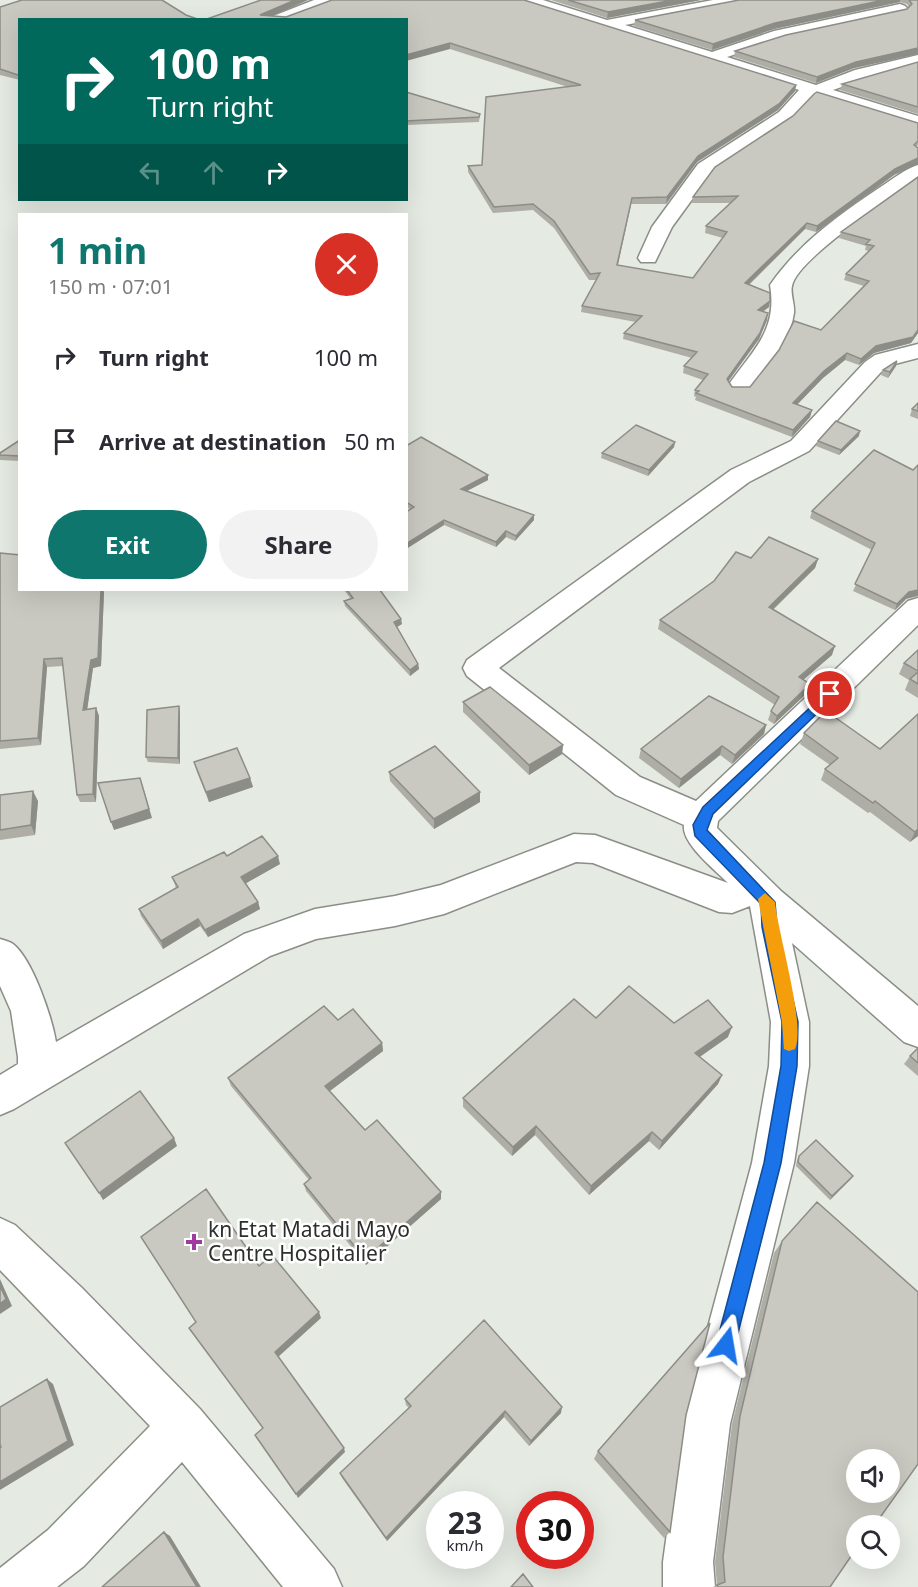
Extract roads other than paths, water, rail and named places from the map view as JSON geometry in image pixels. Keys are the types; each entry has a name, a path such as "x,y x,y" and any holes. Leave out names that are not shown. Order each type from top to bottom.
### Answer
{"street":[{"path":"276,18 328,0"},
{"path":"528,0 918,122"},
{"path":"608,24 737,0"},
{"path":"712,58 808,28 900,9"},
{"path":"648,258 662,227 705,168 773,125 811,90 861,74 918,60"},
{"path":"739,387 777,333 786,307 782,285 795,265 870,203 918,171"},
{"path":"702,818 628,786 478,668 741,476 800,446 873,367 883,360 918,351"},
{"path":"918,608 702,818 700,832 760,895 918,1030"},
{"path":"0,1096 257,945 315,924 395,911 444,899 574,848 595,849 719,897 760,895"},
{"path":"689,1587 688,1562 706,1424 773,1163 789,1066 790,1022 770,927 760,895"},
{"path":"0,955 20,983 33,1018 39,1047 38,1074"},
{"path":"0,1240 66,1304 183,1426 316,1587"},
{"path":"17,1587 66,1548 183,1426"}],"place":[{"name":"kn Etat Matadi Mayo Centre Hospitalier","path":"194,1242"}]}
